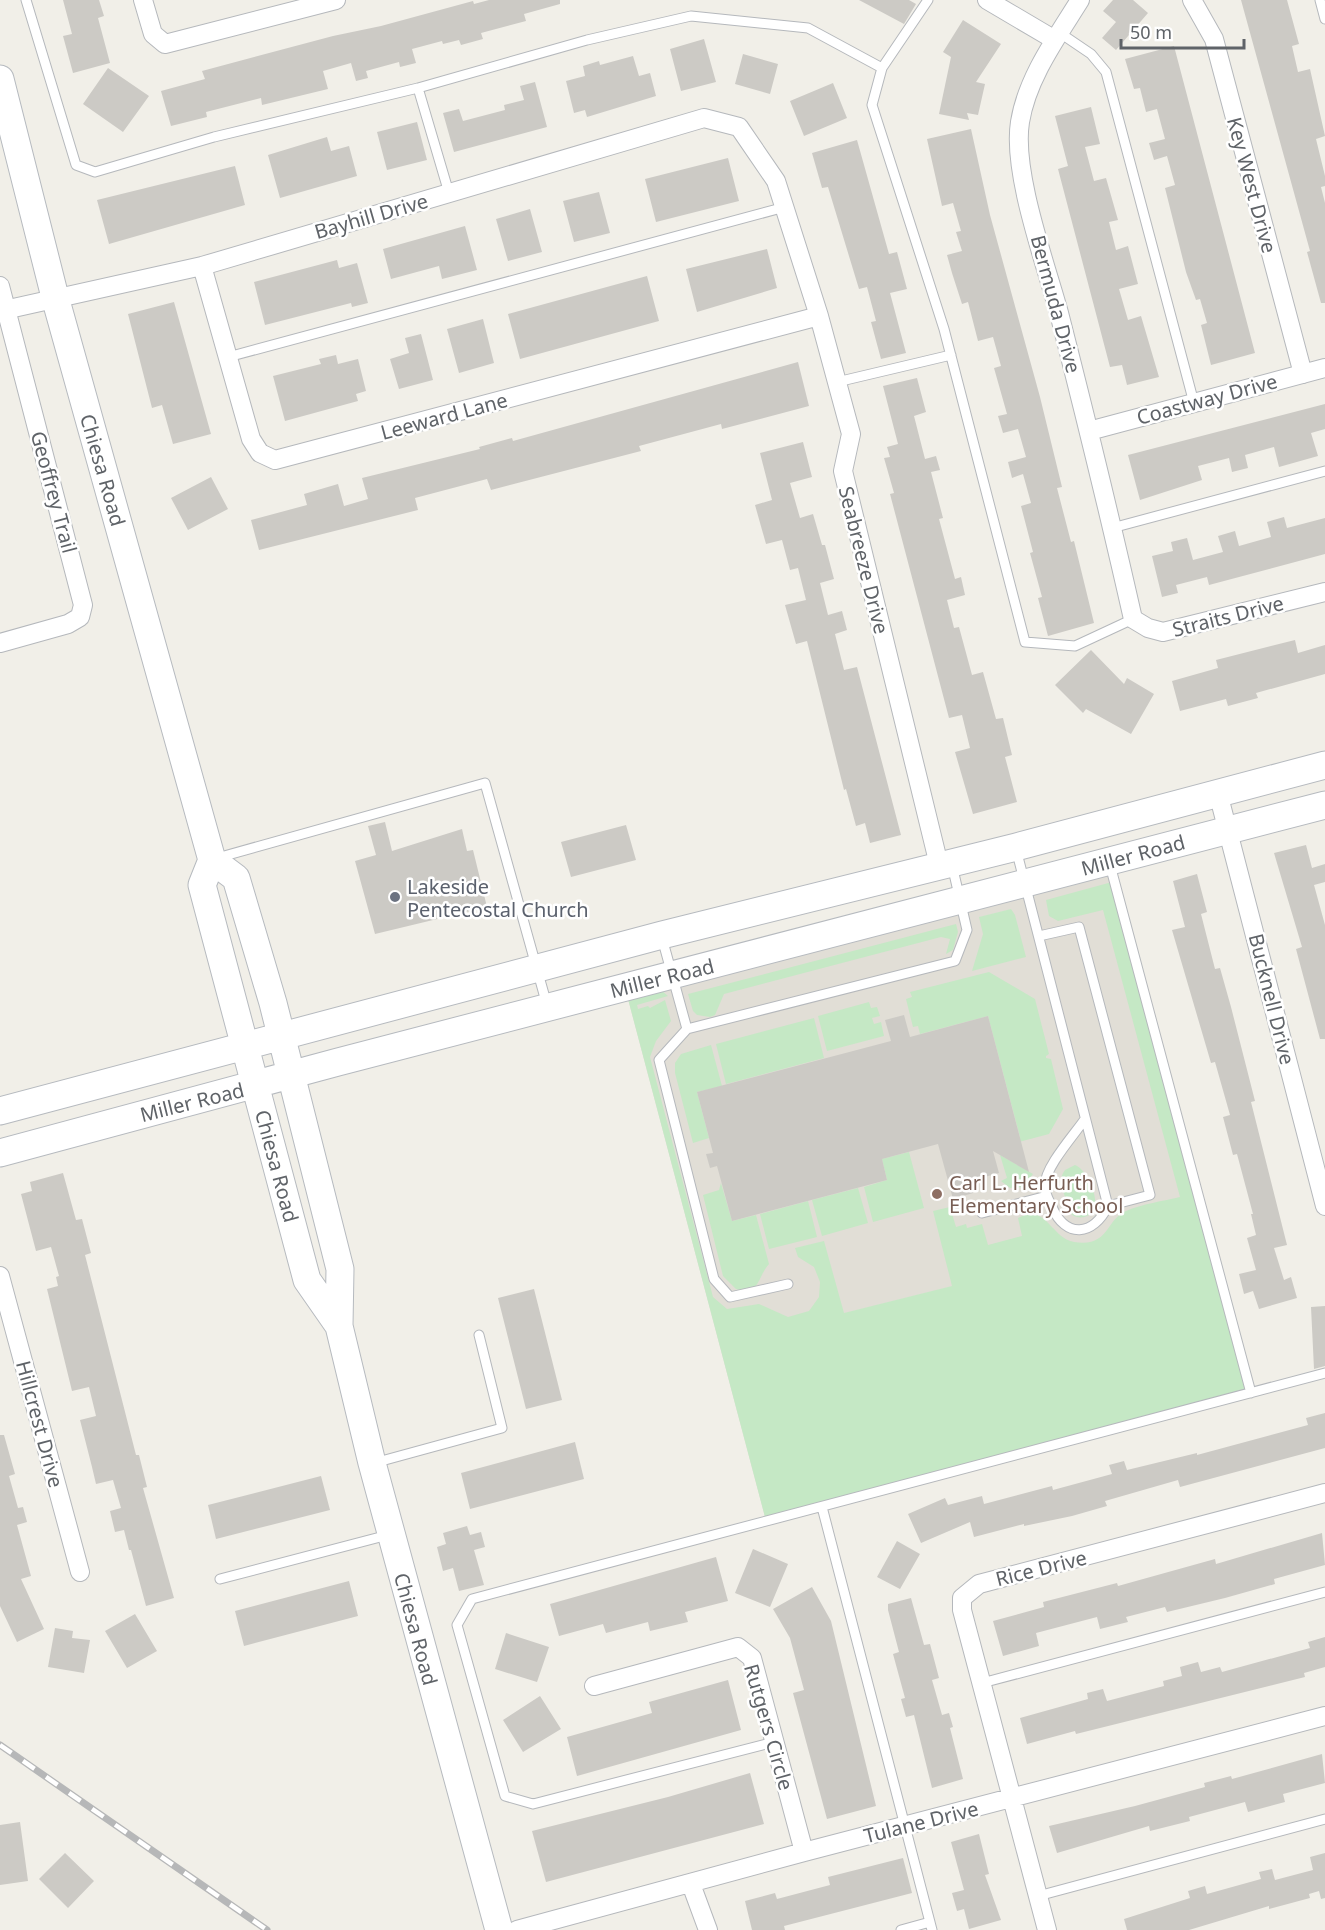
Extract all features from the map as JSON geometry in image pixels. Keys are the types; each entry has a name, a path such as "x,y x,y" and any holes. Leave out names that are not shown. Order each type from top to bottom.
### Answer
{"main road":[{"name":"Chiesa Road","path":"0,79 55,297 212,860 202,885 307,1280 339,1326"},
{"name":"Miller Road","path":"0,1111 662,935 1016,847 1325,765"},
{"name":"Miller Road","path":"0,1153 547,1007 1325,805"},
{"name":"Chiesa Road","path":"212,860 236,878 281,1038 340,1269 339,1326 372,1463 499,1930"}],"street":[{"path":"143,0 153,34 165,44 336,0"},
{"path":"987,0 1058,37"},
{"name":"Bermuda Drive","path":"1080,0 1030,87 1019,132 1021,170 1089,431 1133,619"},
{"name":"Key West Drive","path":"1192,0 1214,39 1303,374"},
{"name":"Bayhill Drive","path":"3,310 202,266 704,118 739,127"},
{"name":"Seabreeze Drive","path":"739,127 776,181 819,316 851,434 843,471 945,864"},
{"name":"Leeward Lane","path":"202,266 254,447 267,458 275,460 819,316"},
{"name":"Geoffrey Trail","path":"0,286 3,310 83,605 80,617 68,624 0,643"},
{"name":"Coastway Drive","path":"1089,431 1325,368"},
{"name":"Straits Drive","path":"1133,619 1148,628 1163,632 1325,592"},
{"name":"Bucknell Drive","path":"1218,793 1325,1206"},
{"name":"Hillcrest Drive","path":"0,1276 81,1572"},
{"name":"Rice Drive","path":"1047,1930 962,1610 962,1598 980,1584 1325,1493"},
{"name":"Rutgers Circle","path":"594,1686 738,1647 752,1658 804,1852"},
{"name":"Tulane Drive","path":"517,1930 545,1927 804,1852 1325,1716"},
{"path":"691,1884 708,1930"}],"lane":[{"path":"26,0 76,165 95,172 214,137 418,88 587,40 691,16 808,28 882,68"},
{"path":"927,0 882,68 872,105 951,355 1025,642 1075,646 1133,619"},
{"path":"1320,0 1325,19"},
{"path":"1058,37 1091,54 1106,72 1194,403"},
{"path":"418,88 449,194"},
{"path":"228,357 785,207"},
{"path":"837,382 951,355"},
{"path":"1112,528 1325,471"},
{"path":"212,860 485,783 547,1007"},
{"path":"1016,847 1108,1206 1103,1216 1089,1228 1080,1231 1068,1229 1055,1215 1045,1185 1048,1172 1085,1119"},
{"path":"1109,862 1251,1393"},
{"path":"788,1284 730,1297 714,1279 660,1060 687,1029 955,961 967,930 960,901 945,864"},
{"path":"1039,936 1079,927 1150,1196 1108,1206"},
{"path":"662,935 687,1029"},
{"path":"982,1213 1047,1196"},
{"path":"372,1463 502,1428 479,1335"},
{"path":"774,1742 533,1804 505,1796 457,1625 472,1599 1325,1373"},
{"path":"822,1507 931,1926 901,1930"},
{"path":"220,1579 391,1534"},
{"path":"982,1683 1325,1592"},
{"path":"1038,1896 1325,1819"}],"shaded area":[{"name":"Carl L. Herfurth Elementary School","path":"1109,872 1246,1390 765,1517 628,999"}],"green space":[{"path":"1112,882 1246,1390 765,1517 628,999 661,990 668,996 637,1005 638,1009 648,1006 650,1008 665,1000 671,1021 656,1041 650,1057 713,1297 727,1309 759,1304 788,1317 809,1311 819,1297 820,1282 814,1267 798,1257 795,1248 824,1241 844,1313 952,1286 933,1211 950,1207 956,1227 966,1224 967,1228 982,1224 988,1245 1022,1236 1018,1218 1029,1213 1042,1217 1067,1240 1085,1243 1101,1237 1114,1220 1126,1211 1180,1197 1103,910 1058,921 1049,916 1046,900"},
{"path":"1011,909 1015,915 1026,957 972,971 983,934 979,917"},
{"path":"956,924 958,932 953,950 946,954 950,939 941,937 724,994 715,1015 710,1017 697,1015 693,1011 688,994"},
{"path":"989,972 1035,999 1049,1054 1046,1058 1051,1059 1063,1109 1049,1134 1004,1146 1020,1137 988,1016 920,1034 918,1026 913,1027 906,999 912,997 910,992"},
{"path":"869,1002 871,1008 877,1007 880,1016 872,1018 874,1024 881,1022 884,1036 827,1051 818,1016"},
{"path":"814,1018 824,1058 726,1084 716,1044"},
{"path":"711,1045 722,1086 697,1092 709,1138 693,1143 675,1073 675,1063 681,1054"},
{"path":"909,1152 924,1208 873,1222 864,1187 887,1180 882,1159"},
{"path":"1000,1155 1033,1174 1023,1187 1010,1188 1001,1181 1007,1178"},
{"path":"1075,1165 1087,1177 1094,1195 1094,1210 1084,1217 1075,1217 1069,1211 1061,1183 1065,1170"},
{"path":"721,1183 732,1221 756,1215 769,1264 757,1284 750,1290 736,1289 723,1276 703,1195 719,1190"},
{"path":"858,1188 868,1223 822,1236 812,1200"},
{"path":"808,1201 817,1237 769,1249 760,1214"}],"building":[{"path":"63,0 99,0 104,16 98,18 110,63 73,73 63,36 72,34"},
{"path":"489,0 560,0 560,4 524,14 526,21 481,33 483,39 461,45 459,40 443,44 442,41 412,49 416,63 400,67 399,62 366,71 368,78 356,81 351,63 323,71 328,89 262,105 261,98 206,112 207,117 171,126 161,91 205,79 202,71 473,1 474,4"},
{"path":"859,0 909,0 916,4 904,24"},
{"path":"1113,0 1133,0 1148,13 1116,50 1102,38 1116,22 1103,11"},
{"path":"1241,0 1287,0 1299,44 1292,46 1298,72 1310,69 1325,136 1316,139 1325,176 1325,186 1321,187 1325,203 1325,303 1321,303 1307,252 1310,251"},
{"path":"963,20 1001,44 976,82 985,84 978,115 967,113 969,120 939,114 951,57 943,52"},
{"path":"704,39 716,82 681,91 670,49"},
{"path":"1174,46 1255,353 1211,365 1201,325 1207,323 1200,299 1196,300 1186,272 1165,188 1175,185 1167,156 1154,160 1149,143 1165,139 1157,109 1146,112 1140,88 1134,89 1125,59"},
{"path":"743,54 778,64 770,94 735,84"},
{"path":"633,56 639,76 650,73 656,96 587,117 585,110 574,113 566,81 585,76 583,66 599,61 600,65"},
{"path":"108,68 149,96 123,132 83,104"},
{"path":"535,82 547,127 454,152 443,113 459,109 463,121 505,110 504,105 524,100 520,86"},
{"path":"833,83 847,118 804,136 790,101"},
{"path":"1091,107 1100,144 1085,147 1094,181 1106,178 1118,220 1109,222 1116,250 1128,246 1138,284 1119,289 1128,320 1141,316 1159,377 1127,385 1122,365 1110,367 1058,169 1068,166 1055,116"},
{"path":"417,122 427,160 387,170 377,132"},
{"path":"971,129 990,215 1062,487 1057,488 1071,542 1074,541 1094,623 1048,636 1038,598 1042,597 1030,553 1033,552 1021,506 1031,503 1023,474 1012,478 1008,462 1026,457 1018,429 1003,433 998,416 1007,414 994,368 1001,366 993,337 978,341 968,302 962,304 952,273 947,255 962,251 956,232 961,231 953,203 942,206 927,139"},
{"path":"327,137 331,151 349,146 357,176 280,198 268,155"},
{"path":"857,140 889,254 897,252 907,289 890,293 906,353 881,359 871,322 876,321 867,287 859,289 828,187 822,188 812,153"},
{"path":"728,158 739,201 656,222 645,179"},
{"path":"235,166 245,205 109,244 97,200"},
{"path":"599,192 610,233 574,242 563,201"},
{"path":"530,209 542,252 508,261 496,219"},
{"path":"465,226 477,270 442,279 439,266 391,279 383,249"},
{"path":"767,249 777,288 697,312 686,269"},
{"path":"337,260 339,268 357,263 368,303 352,307 351,303 265,325 254,282"},
{"path":"647,276 659,321 520,359 508,314"},
{"path":"174,302 211,434 173,444 162,405 152,408 128,314"},
{"path":"483,319 494,363 459,373 447,329"},
{"path":"421,334 433,380 399,389 390,359 409,353 405,338"},
{"path":"336,355 338,364 358,359 366,391 356,394 358,401 285,421 273,376 321,364 319,359"},
{"path":"798,362 809,406 722,429 721,424 639,446 641,451 491,490 487,479 415,498 418,510 259,550 251,520 307,505 304,494 338,484 344,506 368,499 362,478 480,449 479,447 512,438 513,441"},
{"path":"917,378 926,412 914,416 925,459 936,456 940,470 931,472 943,518 939,519 955,579 961,577 965,595 947,600 954,628 959,627 972,675 983,672 996,719 1003,718 1012,755 1005,757 1017,802 973,814 955,752 970,748 962,715 949,718 890,494 894,493 884,458 890,457 887,447 898,444 883,386"},
{"path":"1325,404 1325,429 1311,433 1318,456 1279,467 1274,447 1245,455 1248,468 1232,472 1229,458 1198,466 1202,480 1140,500 1128,455"},
{"path":"803,442 812,477 790,483 800,518 813,514 822,545 825,545 834,579 820,583 828,615 842,611 847,630 835,634 844,670 857,667 901,835 870,843 865,823 856,826 846,789 844,790 807,641 796,644 785,605 806,600 798,568 790,570 782,540 766,544 755,505 772,500 760,453"},
{"path":"211,477 228,509 188,530 171,498"},
{"path":"1284,517 1287,528 1325,518 1325,554 1209,585 1207,577 1176,585 1178,593 1162,597 1152,556 1173,551 1171,542 1187,538 1193,560 1223,552 1218,536 1235,531 1239,546 1271,537 1267,522"},
{"path":"1295,640 1298,653 1325,645 1325,674 1256,693 1258,698 1228,706 1226,699 1180,711 1172,681 1218,668 1216,660"},
{"path":"1091,650 1124,684 1127,678 1154,694 1131,734 1086,709 1083,713 1055,685"},
{"path":"385,822 392,851 462,829 467,851 473,850 487,907 375,934 355,861 376,855 368,826"},
{"path":"626,825 636,860 571,877 561,842"},
{"path":"1306,845 1312,868 1325,864 1325,882 1314,885 1325,925 1325,1039 1320,1039 1296,949 1302,947 1274,853"},
{"path":"1197,874 1207,912 1201,914 1215,969 1220,968 1231,1007 1255,1101 1251,1102 1287,1245 1274,1248 1284,1280 1291,1277 1297,1298 1259,1309 1253,1291 1244,1294 1239,1274 1256,1270 1247,1238 1256,1235 1251,1214 1253,1214 1237,1154 1233,1155 1223,1117 1230,1115 1215,1062 1211,1063 1172,930 1185,927 1173,881"},
{"name":"Carl L. Herfurth Elementary School","path":"904,1015 910,1037 988,1016 1029,1172 993,1151 999,1173 970,1181 973,1193 953,1199 938,1144 882,1159 887,1180 732,1221 717,1166 710,1168 706,1154 713,1153 697,1092 891,1041 885,1020"},
{"path":"63,1173 76,1220 82,1219 91,1253 85,1255 136,1455 139,1455 147,1487 143,1488 174,1598 146,1606 124,1530 115,1532 110,1511 121,1508 113,1480 96,1484 80,1420 96,1416 89,1387 72,1391 47,1289 58,1286 56,1277 59,1276 51,1247 36,1251 21,1194 32,1191 30,1182"},
{"path":"534,1289 562,1400 526,1409 498,1298"},
{"path":"1325,1306 1325,1366 1314,1369 1311,1307"},
{"path":"1325,1413 1325,1448 1180,1487 1178,1480 1105,1501 1107,1506 1072,1516 1024,1526 1024,1524 974,1537 970,1522 921,1543 908,1514 945,1498 948,1505 982,1496 984,1504 1052,1486 1053,1490 1112,1474 1109,1465 1124,1461 1127,1470 1197,1453 1197,1455 1308,1425 1306,1418"},
{"path":"0,1435 4,1435 15,1474 9,1476 18,1508 23,1507 27,1522 17,1525 31,1576 21,1579 44,1629 17,1642 0,1606"},
{"path":"575,1442 584,1479 470,1509 461,1473"},
{"path":"321,1476 330,1510 216,1539 208,1505"},
{"path":"467,1526 470,1535 481,1532 485,1547 474,1550 484,1585 459,1591 453,1568 443,1571 437,1547 446,1544 443,1533"},
{"path":"1322,1533 1325,1565 1274,1579 1275,1584 1167,1612 1165,1607 1126,1617 1128,1622 1100,1629 1097,1617 1036,1633 1039,1646 1003,1656 993,1621 1044,1607 1043,1602 1117,1583 1118,1586 1215,1559 1216,1564"},
{"path":"897,1541 920,1554 900,1589 877,1577"},
{"path":"753,1549 788,1564 770,1607 735,1593"},
{"path":"716,1557 728,1601 685,1612 688,1622 650,1631 648,1622 606,1633 603,1624 559,1636 550,1604"},
{"path":"349,1581 358,1616 244,1646 235,1611"},
{"path":"812,1587 831,1621 876,1806 827,1819 793,1693 804,1690 790,1638 773,1609"},
{"path":"911,1598 924,1645 930,1644 939,1678 932,1680 942,1715 949,1713 953,1727 950,1728 963,1779 932,1788 914,1715 906,1717 901,1699 905,1698 893,1654 899,1652 888,1610 888,1604"},
{"path":"135,1614 157,1651 127,1668 105,1631"},
{"path":"55,1628 73,1631 72,1638 90,1640 84,1673 48,1667"},
{"path":"506,1633 549,1647 537,1682 495,1669"},
{"path":"1325,1637 1325,1667 1304,1673 1305,1677 1027,1744 1020,1718 1088,1699 1087,1693 1103,1689 1107,1701 1164,1686 1163,1681 1182,1676 1180,1667 1198,1662 1201,1672 1220,1667 1222,1672 1310,1648 1308,1642"},
{"path":"728,1680 741,1730 577,1776 567,1737 652,1713 649,1702"},
{"path":"540,1696 561,1729 523,1752 503,1720"},
{"path":"1322,1754 1325,1783 1283,1794 1285,1802 1248,1812 1245,1802 1189,1817 1190,1821 1150,1831 1149,1826 1057,1853 1049,1826 1135,1806 1205,1787 1204,1783 1231,1776 1232,1779"},
{"path":"750,1773 764,1824 546,1882 532,1831 668,1797"},
{"path":"20,1822 28,1881 0,1885 0,1825"},
{"path":"979,1834 989,1874 985,1875 1001,1920 969,1929 964,1909 957,1911 952,1893 964,1890 951,1842"},
{"path":"65,1853 94,1881 68,1908 39,1879"},
{"path":"1325,1853 1325,1898 1321,1899 1319,1891 1309,1894 1310,1898 1269,1909 1269,1906 1189,1930 1127,1930 1124,1919 1190,1898 1188,1891 1205,1886 1207,1894 1261,1879 1259,1872 1272,1869 1275,1880 1313,1870 1310,1857"},
{"path":"903,1858 912,1893 784,1926 785,1930 752,1930 745,1901 775,1893 777,1899 830,1885 828,1877"}],"railway":[{"path":"0,1745 267,1930"}],"place":[{"name":"Lakeside Pentecostal Church","path":"395,897"},
{"name":"Carl L. Herfurth Elementary School","path":"937,1194"}]}
